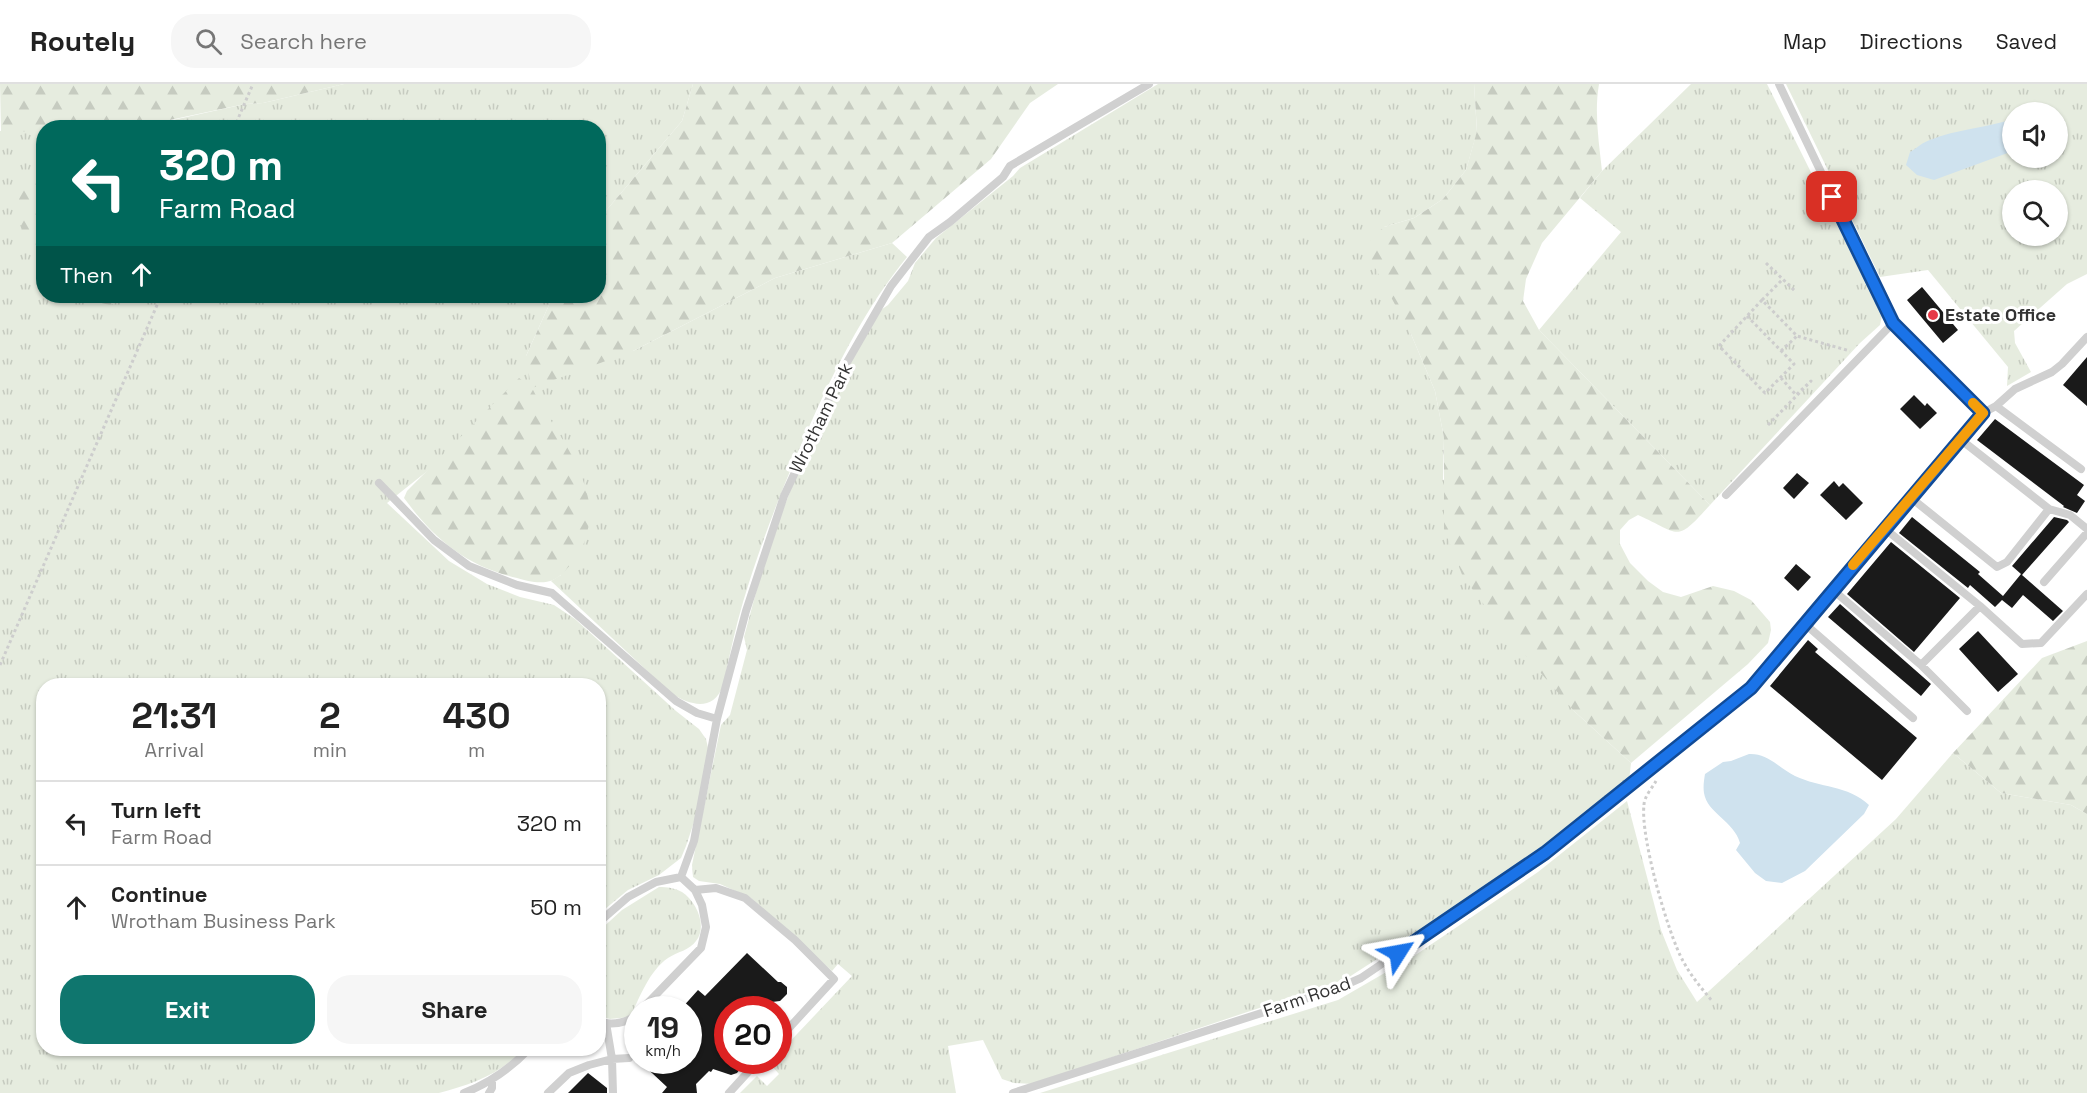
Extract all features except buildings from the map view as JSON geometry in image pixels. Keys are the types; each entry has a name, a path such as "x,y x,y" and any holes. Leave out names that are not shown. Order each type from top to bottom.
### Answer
{"lane":[{"name":"Wrotham Park","path":"681,877 694,841 717,719 746,610 784,496 842,371 891,286 929,237 951,222 1003,177 1010,166 1149,84"},
{"path":"1779,84 1893,323 1983,413 1996,406 2016,389 2057,368 2087,337"},
{"path":"1726,495 1893,323"},
{"path":"1996,406 2081,469"},
{"name":"Farm Road","path":"1013,1093 1336,989 1361,978 1545,853 1751,688 1983,413"},
{"path":"1960,439 2049,508 2070,515 2087,531 2044,582"},
{"path":"378,483 434,540 469,566 517,585 552,593 676,701 697,713 717,719"},
{"path":"1910,497 1997,567 2007,562 2049,508"},
{"path":"1884,528 1980,606 2022,644 2041,644 2087,594"},
{"path":"1833,590 1921,665 1967,711"},
{"path":"1921,665 1980,606"},
{"path":"1805,624 1913,718"},
{"path":"606,914 637,892 656,882 681,877 695,891 702,905 706,927 701,948 655,996"},
{"path":"695,891 716,888 745,898 795,940 834,979 792,1025"},
{"path":"606,1023 612,1024 624,1021"},
{"path":"606,1037 612,1059 613,1093"},
{"path":"464,1093 511,1068 522,1056"},
{"path":"548,1093 569,1073 589,1065 624,1058"},
{"path":"729,1093 746,1074"},
{"path":"489,1093 492,1080"}],"path":[{"path":"238,120 254,84"},
{"path":"1766,263 1796,292"},
{"path":"1747,316 1794,364 1765,393 1719,346 1747,316 1762,300 1783,279"},
{"path":"1762,300 1797,336 1863,354"},
{"path":"0,665 158,303"},
{"path":"1782,351 1797,336"},
{"path":"1768,425 1811,381 1796,395 1781,378"},
{"path":"1658,779 1644,803 1644,819 1650,852 1675,943 1692,977 1713,1002"}],"green space":[{"path":"0,84 344,84 263,103 245,104 170,120 36,120 36,131 1,132"},
{"path":"344,84 693,84 682,121 606,211 606,120 173,120 245,104 263,103"},
{"path":"693,84 1058,84 1030,103 991,159 892,243 775,278 633,351 532,388 565,443 585,486 590,517 587,534 578,556 559,577 553,580 539,582 525,580 482,566 453,549 427,526 404,498 407,491 519,378 531,387 526,356 550,303 606,303 606,211 682,121"},
{"path":"1158,84 1474,84 1477,132 1466,170 1443,199 1414,218 1384,227 1411,334 1435,391 1444,438 1443,479 1574,711 1631,763 1629,781 1450,912 1346,979 1032,1084 1014,1083 1002,1079 983,1040 948,1046 956,1093 740,1093 757,1076 767,1086 779,1074 792,1074 792,1039 852,976 838,964 832,971 751,898 720,884 699,881 693,877 692,865 721,725 730,715 747,650 744,637 757,588 794,481 834,395 878,312 888,305 908,281 915,263 936,238 1020,168"},
{"path":"1474,84 1599,84 1597,117 1602,171 1542,243 1526,279 1523,301 1539,330 1710,505 1690,526 1677,532 1638,515 1629,520 1620,530 1620,544 1630,563 1663,592 1681,597 1713,586 1734,591 1751,600 1770,622 1768,643 1748,664 1631,763 1574,711 1504,631 1463,577 1444,529 1444,438 1435,391 1411,334 1366,251 1371,238 1384,227 1414,218 1443,199 1466,170 1477,131"},
{"path":"1691,84 1767,84 1882,315 1880,325 1860,343 1710,505 1539,330 1621,232 1580,198 1602,171"},
{"path":"1786,84 2087,84 2087,274 2067,284 2014,331 2015,343 2031,372 2007,386 2008,367 1928,270 1880,277"},
{"path":"0,131 36,131 36,303 550,303 526,356 633,351 775,278 892,243 907,257 879,295 855,335 813,418 758,555 740,612 723,686 719,694 707,703 693,703 672,694 551,581 561,575 532,388 387,503 449,561 487,584 520,597 554,605 575,619 699,729 706,739 709,752 697,813 681,858 659,875 628,890 606,908 606,678 36,678 36,1056 516,1056 514,1058 485,1077 439,1093 0,1093"},
{"path":"36,176 36,258 26,240 19,215 21,192 30,179"},
{"path":"2087,641 2087,814 2071,805 2001,793 1953,753 2042,658"},
{"path":"1953,753 2001,793 2071,805 2087,814 2087,1093 1040,1093 1338,1000 1414,956 1538,872 1627,801 1661,930 1677,970 1697,1002 1896,819"},
{"path":"659,887 671,888 687,896 696,908 701,921 696,941 690,947 661,963 640,996 624,996 624,1018 610,1019 606,1018 606,925 622,910"}],"water":[{"path":"2002,122 2002,155 1934,180 1917,175 1906,165 1910,152 1927,141 1951,133"},
{"path":"1749,754 1768,758 1795,776 1843,790 1869,805 1864,814 1805,871 1782,883 1766,881 1755,873 1736,850 1740,843 1737,835 1710,806 1704,793 1705,774 1723,762"}],"slow traffic":[{"path":"1853,565 1983,413 1973,403"}],"place":[{"name":"Estate Office","path":"1933,315"}],"route":[{"path":"1398,953 1545,853 1751,688 1983,413 1893,323 1832,197"}]}
